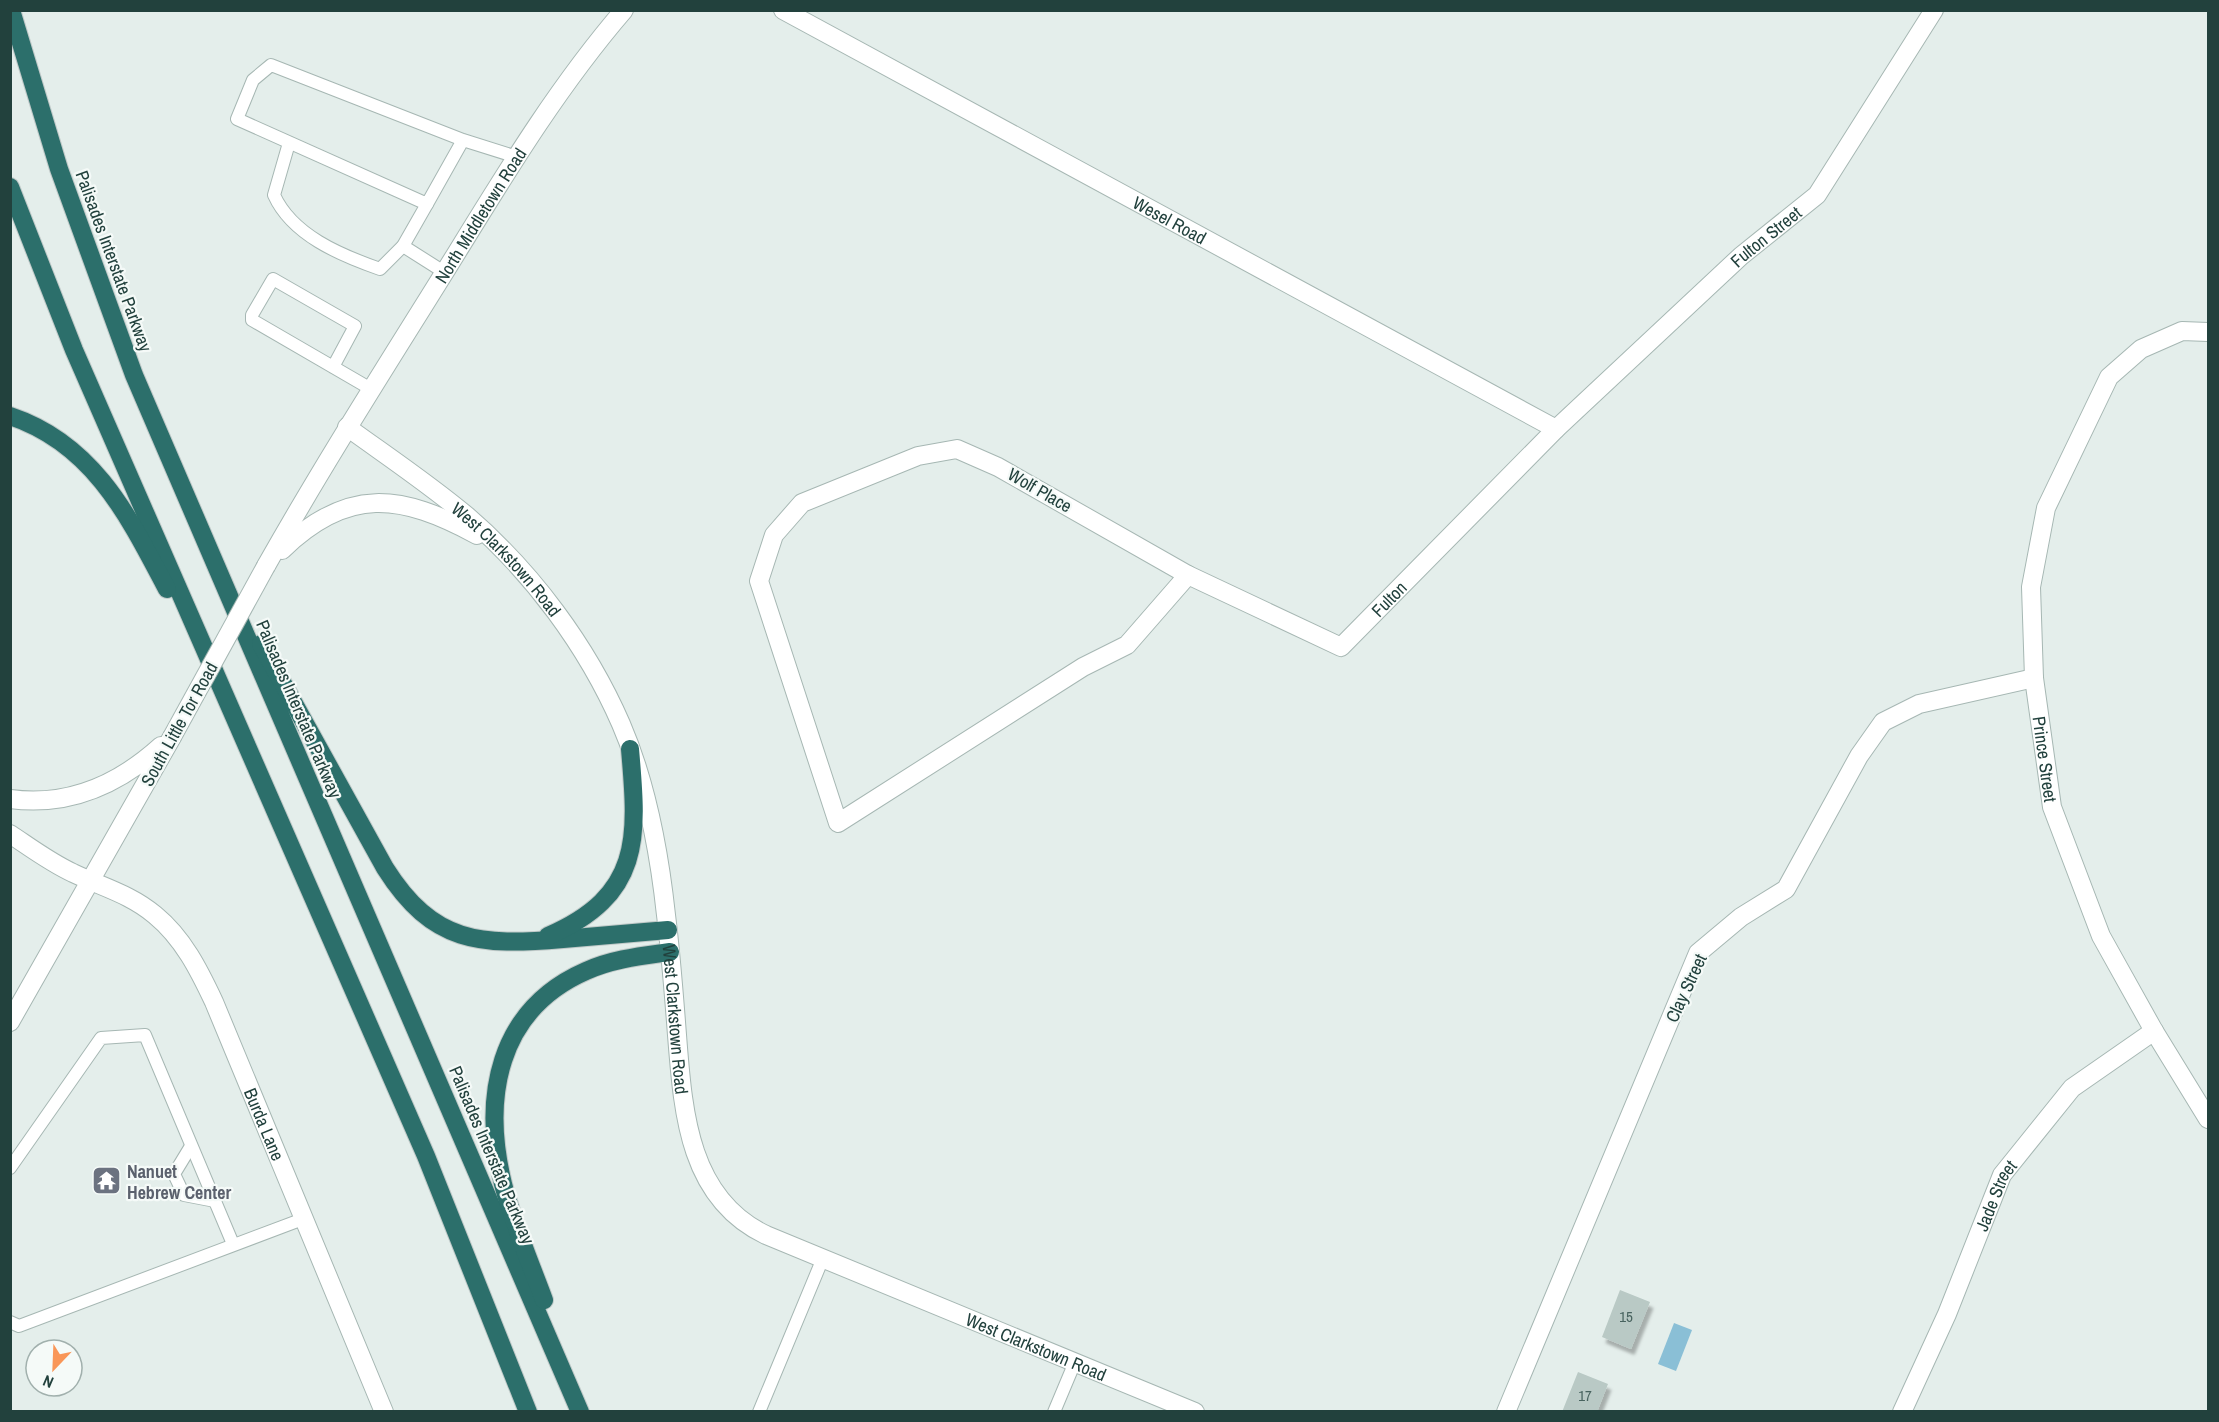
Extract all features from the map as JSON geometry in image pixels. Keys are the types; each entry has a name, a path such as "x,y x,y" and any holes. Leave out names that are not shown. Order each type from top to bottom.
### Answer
{"highway":[{"name":"Palisades Interstate Parkway","path":"11,10 59,169 104,297 190,510 580,1412"},
{"path":"10,187 74,350 455,1223 528,1412"},
{"path":"10,416 46,431 64,443 94,469 113,493 132,524 236,719"},
{"path":"190,510 289,698 399,889 418,910 451,932 486,942 522,942 668,930"},
{"path":"522,942 546,936 576,922 604,899 625,872 631,854 634,824 630,749"},
{"path":"585,1412 507,1198 497,1143 496,1083 503,1058 522,1022 531,1009 556,987 588,970 606,964 670,952"}],"street":[{"name":"North Middletown Road","path":"347,427 556,98 624,10"},
{"name":"Wesel Road","path":"783,10 1556,429"},
{"name":"Fulton Street","path":"1556,429 1742,256 1817,195 1934,10"},
{"name":"Prince Street","path":"2208,332 2182,331 2141,349 2109,377 2046,508 2031,587 2034,678 2052,807 2101,936 2154,1031 2208,1119"},
{"name":"West Clarkstown Road","path":"347,427 468,517 495,544 558,616 589,661 613,706 630,749 652,821 668,930 684,1109 690,1140 700,1167 723,1203 742,1221 766,1235 1196,1412"},
{"name":"South Little Tor Road","path":"10,1022 92,881 266,566 347,427"},
{"name":"Fulton","path":"1188,575 1341,647 1556,429"},
{"name":"Wolf Place","path":"957,449 998,467 1188,575 1127,645 1083,667 838,823 759,581 774,535 802,503 918,456 957,449"},
{"path":"266,566 293,539 318,520 345,508 375,502 390,502 416,508 495,544"},
{"name":"Clay Street","path":"1506,1412 1698,953 1741,917 1786,889 1859,756 1883,722 1919,704 2034,678"},
{"path":"10,799 52,800 99,789 128,773 172,737"},
{"name":"Burda Lane","path":"10,834 59,866 143,906 169,928 191,957 214,1002 384,1412"},
{"name":"Jade Street","path":"1902,1412 1947,1314 2002,1175 2072,1088 2154,1031"}],"lane":[{"path":"427,204 237,119 253,80 271,65 463,140 517,157"},
{"path":"289,143 273,195 281,211 297,228 356,260 380,269 403,246 463,140"},
{"path":"403,246 444,272"},
{"path":"333,367 355,326 273,279 252,315 252,320 333,367 371,389"},
{"path":"10,1168 101,1038 145,1035 233,1244"},
{"path":"191,1146 174,1174 184,1195 214,1201"},
{"path":"10,1322 19,1326 303,1219"},
{"path":"759,1412 823,1258"},
{"path":"1054,1412 1075,1362"}],"water":[{"path":"1674,1323 1692,1330 1676,1371 1658,1364"}],"building":[{"path":"1620,1290 1650,1302 1631,1349 1602,1337"},
{"path":"1578,1372 1608,1384 1597,1412 1562,1412"}],"place":[{"name":"Nanuet Hebrew Center","path":"106,1181"}]}
